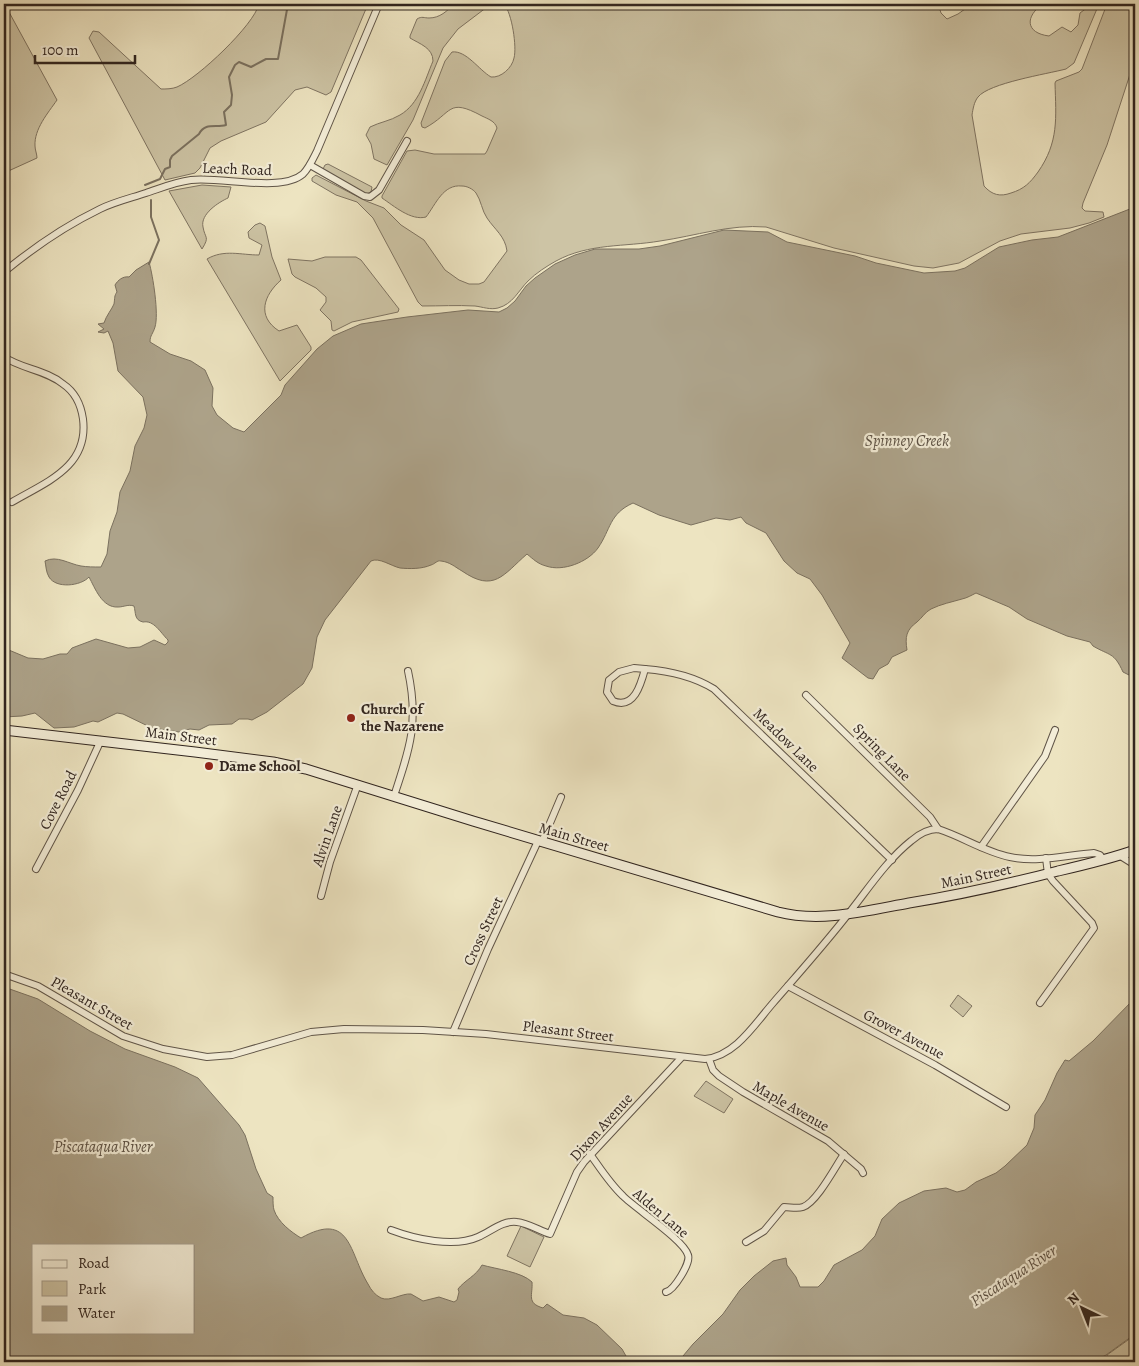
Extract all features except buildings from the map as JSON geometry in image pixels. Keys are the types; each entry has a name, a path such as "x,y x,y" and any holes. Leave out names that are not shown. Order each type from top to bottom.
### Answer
{"main road":[{"name":"Main Street","path":"4,730 101,740 306,768 540,841 788,914 812,917 849,914 974,892 1104,860 1135,850"}],"street":[{"name":"Leach Road","path":"4,272 56,234 90,214 112,204 166,186 190,180 212,179 264,183 285,182 302,175 317,151 379,4"},
{"path":"310,165 364,196 370,197 379,190 407,140"},
{"path":"4,358 50,376 67,387 79,402 84,430 83,444 69,466 12,502"},
{"name":"Meadow Lane","path":"645,669 637,691 631,700 621,703 610,698 606,688 609,680 612,676 629,669 645,669 685,675 704,683 714,689 892,860"},
{"path":"394,796 409,749 413,728 411,684 408,671"},
{"name":"Spring Lane","path":"806,695 930,817 938,829"},
{"path":"981,847 1044,756 1051,744 1055,730"},
{"name":"Cove Road","path":"36,869 78,790 101,740"},
{"name":"Alvin Lane","path":"321,896 330,862 358,784"},
{"name":"Cross Street","path":"453,1032 488,949 561,797"},
{"path":"938,829 1010,857 1026,859 1094,853 1100,854 1104,860"},
{"name":"Pleasant Street","path":"4,974 38,986 123,1036 163,1049 201,1057 212,1058 232,1055 297,1035 326,1030 453,1032 682,1058 709,1059 720,1056 732,1048 788,986 892,860 917,836 938,829"},
{"path":"1119,855 1135,866"},
{"path":"1040,1003 1094,926 1058,888 1048,874 1046,858"},
{"name":"Grover Avenue","path":"788,986 935,1065 1006,1107"},
{"name":"Dixon Avenue","path":"391,1230 414,1237 451,1242 477,1238 512,1222 522,1223 550,1234 577,1172 590,1154 682,1058"},
{"name":"Maple Avenue","path":"709,1059 713,1070 719,1076 828,1141 861,1169 863,1173"},
{"name":"Alden Lane","path":"590,1154 619,1192 665,1230 688,1253 687,1265 673,1288 666,1292"},
{"path":"746,1242 764,1231 784,1208 806,1206 815,1197 844,1154"}],"green space":[{"path":"259,4 368,4 331,92 326,95 307,87 295,90 266,122 221,141 210,148 200,168 195,173 165,180 89,38 93,31 99,32 161,89 173,88 186,82 224,50 247,25"},
{"path":"454,4 491,4 458,29 443,48 413,120 387,165 374,159 371,144 366,135 370,127 396,117 412,105 421,91 433,61 431,53 422,44 410,38 417,19 437,17"},
{"path":"504,4 519,6 524,4 938,4 941,13 947,19 972,4 1043,4 1033,14 1030,23 1035,31 1049,36 1062,27 1071,32 1078,25 1080,13 1092,4 1099,4 1074,63 1066,69 994,87 978,97 972,115 984,186 993,193 1003,195 1023,187 1038,172 1045,161 1055,129 1056,81 1082,69 1107,4 1127,4 1135,26 1134,62 1107,145 1082,208 1085,211 1103,212 1104,217 1070,228 1021,234 1000,241 959,263 933,268 914,266 834,248 766,227 739,227 647,243 594,248 569,255 538,272 508,304 498,308 422,306 418,302 373,218 357,202 336,195 312,181 312,178 316,175 366,201 384,208 401,225 424,240 445,270 459,280 469,284 484,282 507,251 502,237 487,218 478,196 473,190 464,186 450,188 441,196 426,217 420,218 403,212 382,198 382,196 407,151 415,150 434,154 485,154 487,151 497,128 491,120 471,110 456,107 425,128 422,127 421,123 445,61 452,52 457,52 467,57 491,77 499,76 506,72 511,65 515,53 514,38 507,8"},
{"path":"9,12 57,100 37,133 35,146 37,158 4,173 4,22 5,15"},
{"path":"328,164 372,187 371,192 366,194 322,171 325,165"},
{"path":"202,185 231,187 228,198 215,206 204,218 203,227 206,239 202,249 169,191"},
{"path":"260,223 265,226 272,257 281,280 270,292 267,299 265,312 267,319 279,331 297,325 311,347 311,350 280,381 207,259 226,253 259,255 262,245 249,238 248,232"},
{"path":"325,257 356,257 361,260 399,309 398,312 352,322 334,331 332,330 331,321 320,310 326,302 326,297 316,288 292,274 288,259 312,261"},
{"path":"958,995 972,1006 963,1017 950,1006"},
{"path":"706,1081 733,1099 724,1113 694,1096"},
{"path":"521,1226 544,1237 530,1267 507,1256"},
{"path":"1135,1335 1135,1362 1105,1362 1107,1361 1107,1355"}],"water":[{"name":"Spinney Creek","path":"1135,207 1135,678 1123,672 1114,658 1093,646 1090,642 1067,636 1027,619 1009,607 976,593 927,612 908,631 906,638 907,650 892,657 888,664 879,669 873,679 868,678 842,658 850,643 822,595 810,579 797,573 784,561 766,533 746,523 741,517 730,520 716,518 691,525 659,515 633,503 619,512 611,522 594,553 575,565 567,567 553,568 543,565 527,554 497,579 482,581 441,561 412,569 400,568 378,560 371,561 325,620 317,637 312,668 303,684 267,712 252,720 239,719 232,724 209,725 199,730 190,729 179,732 152,728 117,713 98,722 93,721 74,727 54,728 35,713 4,717 4,648 28,658 43,659 67,654 72,648 96,639 128,648 140,647 154,640 165,645 168,642 154,625 138,620 134,606 112,606 103,601 89,577 69,585 52,581 47,573 45,561 58,559 81,566 101,567 107,554 110,531 117,512 120,492 130,471 135,446 144,428 147,415 143,397 118,371 113,343 108,331 104,333 98,332 104,329 98,324 104,323 114,304 117,292 116,283 123,278 129,277 149,262 156,304 156,321 150,342 170,354 191,361 205,370 213,388 212,406 217,415 233,428 244,432 281,395 285,385 317,349 333,336 361,324 407,317 468,310 499,312 515,301 526,286 535,278 555,264 595,249 639,249 660,246 724,230 768,232 787,242 855,256 876,263 924,273 955,271 965,268 999,247 1058,237"},
{"name":"Piscataqua River","path":"4,987 38,999 90,1031 125,1049 175,1067 198,1078 239,1125 245,1135 256,1169 267,1193 273,1197 274,1210 282,1223 301,1238 317,1231 330,1229 339,1232 352,1248 370,1288 379,1297 388,1299 411,1294 423,1301 439,1297 454,1302 457,1300 458,1289 482,1265 515,1273 532,1282 532,1301 534,1304 543,1308 547,1304 563,1315 584,1318 597,1325 622,1349 626,1356 623,1362 4,1362"},
{"name":"Piscataqua River","path":"1135,998 1135,1334 1093,1362 678,1362 723,1314 740,1290 773,1261 786,1258 787,1265 796,1277 800,1287 818,1287 834,1265 862,1250 875,1236 882,1219 899,1203 924,1191 946,1188 957,1192 965,1190 1005,1166 1027,1145 1034,1128 1035,1115 1045,1100 1065,1060 1069,1061 1093,1041"}],"waterway":[{"name":"Spinney Creek","path":"145,185 160,179 165,169 170,167 172,156 199,134 201,130 211,126 226,125 224,112 231,105 232,95 229,77 235,65 239,62 251,67 266,59 278,59 288,4"},
{"name":"Spinney Creek","path":"149,264 159,240 151,217 151,200"}],"place":[{"name":"Church of the Nazarene","path":"351,718"},
{"name":"Dame School","path":"209,766"}]}
